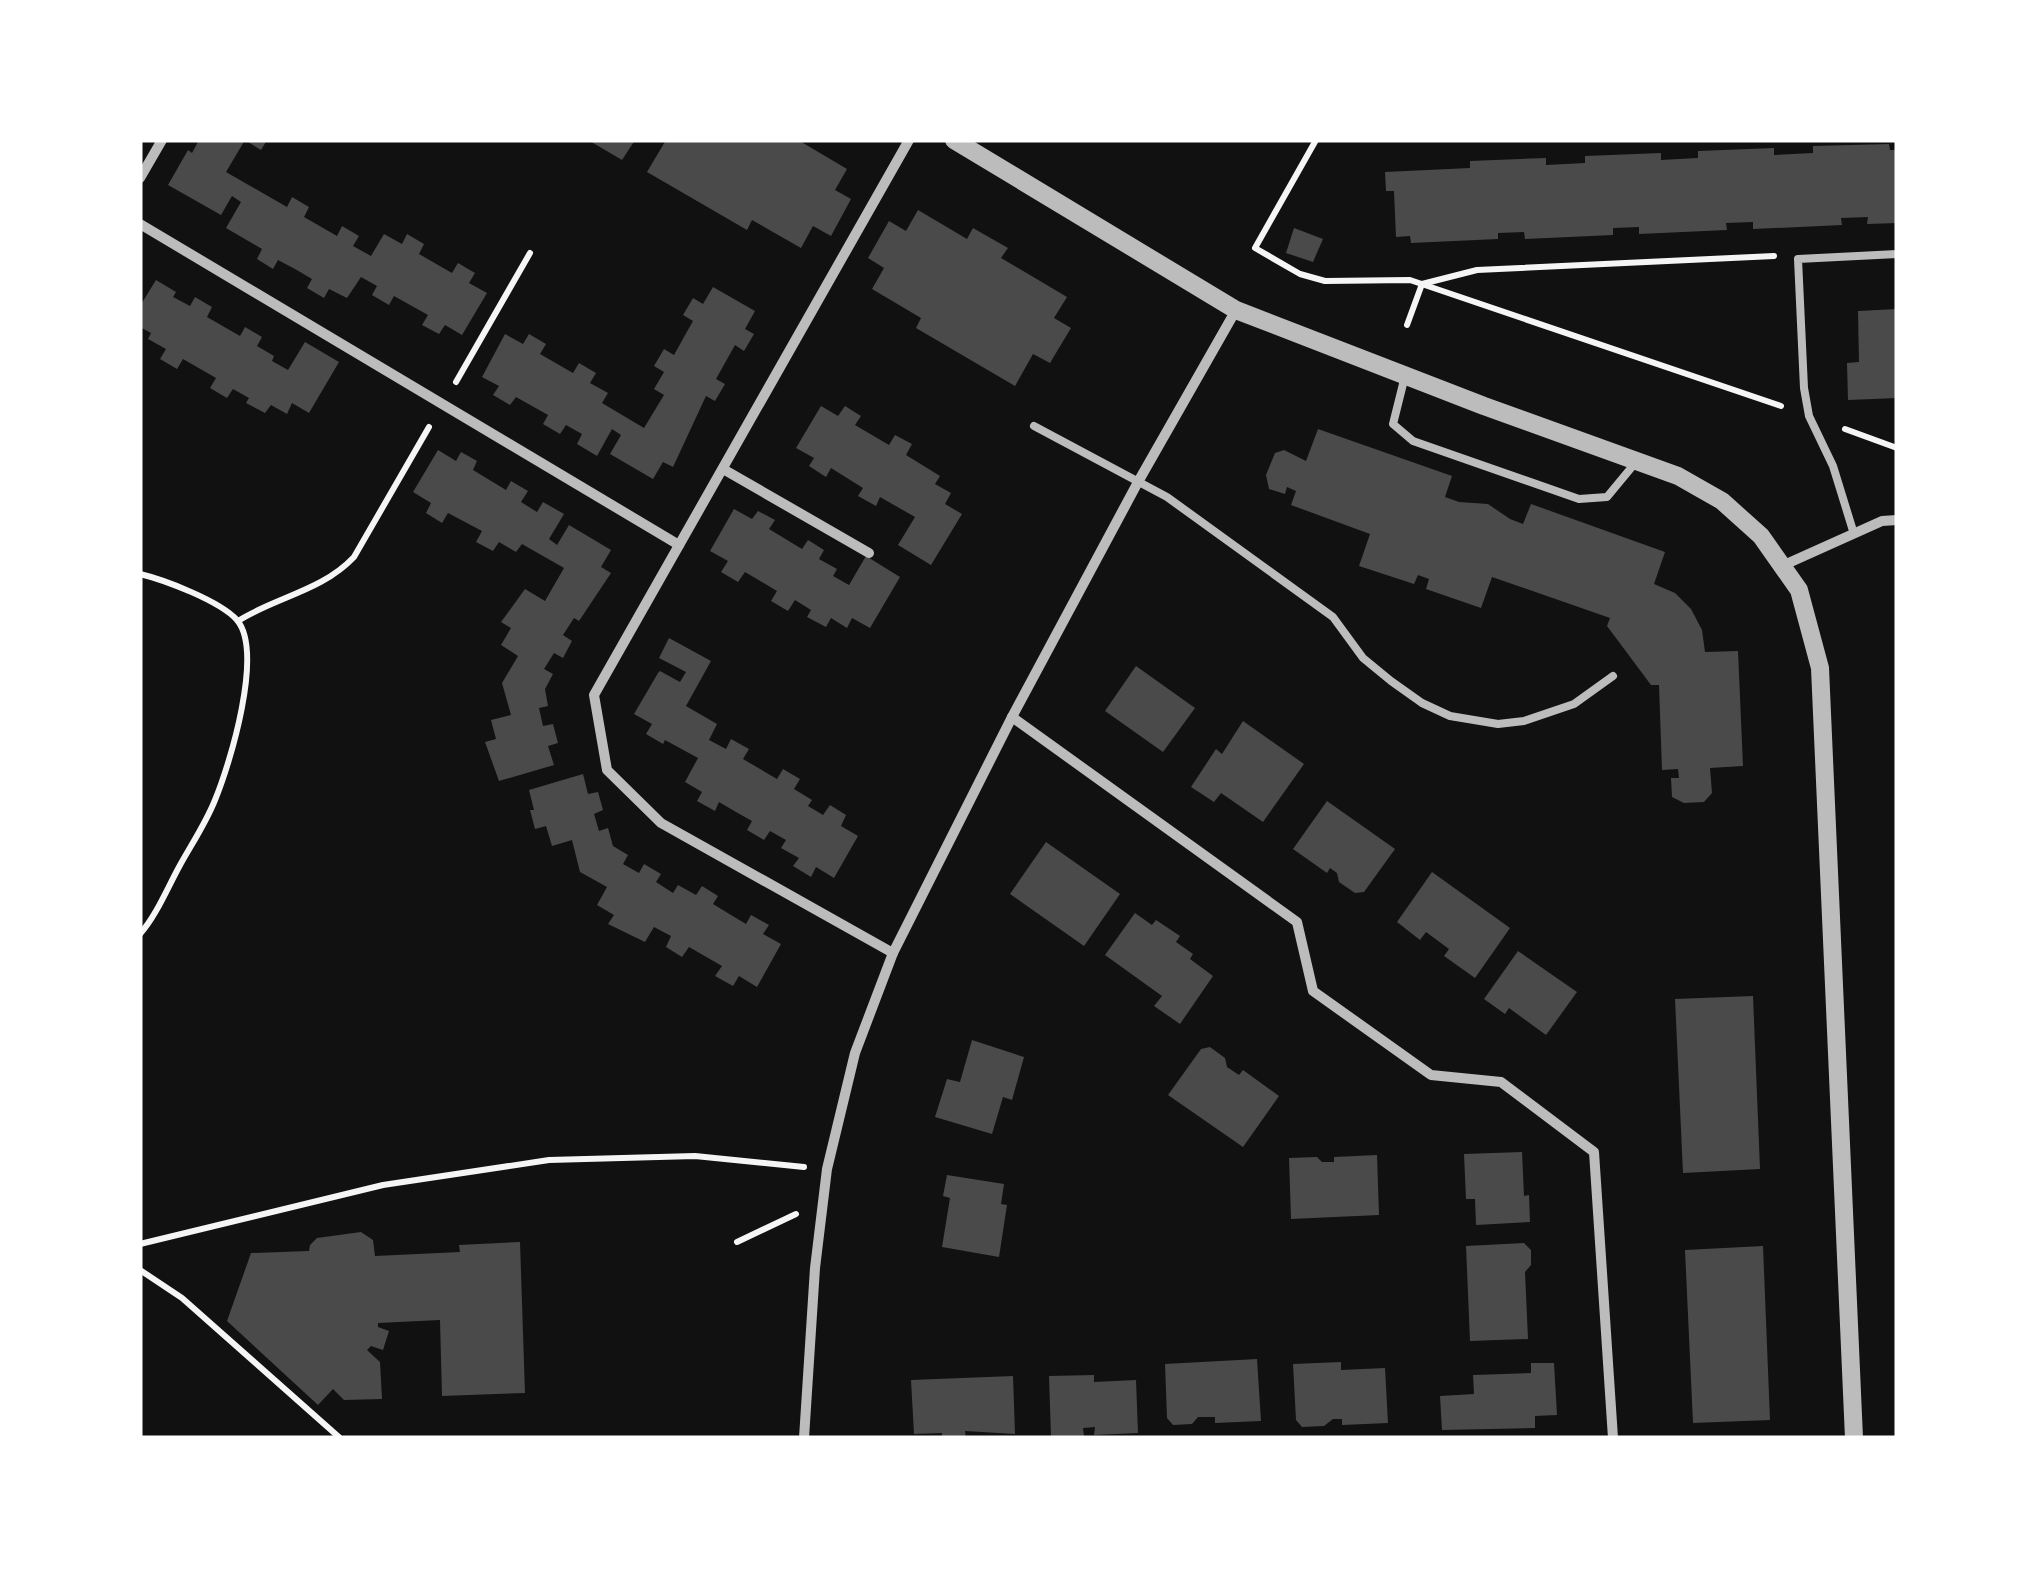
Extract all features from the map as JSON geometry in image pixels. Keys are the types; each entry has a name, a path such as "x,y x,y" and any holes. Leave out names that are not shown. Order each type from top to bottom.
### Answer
{"street":[{"path":"140,178 162,140"},
{"path":"893,953 661,823 607,770 594,695 909,140"},
{"path":"954,140 1236,310 1678,476 1722,501 1761,536 1784,565 1800,590 1820,668 1854,1438"},
{"path":"140,224 679,545"},
{"path":"804,1438 815,1268 824,1199 856,1053 893,953 1012,717 1236,310"},
{"path":"722,469 869,553"},
{"path":"1784,565 1882,521 1897,520"},
{"path":"1012,717 1297,922 1313,990 1431,1075 1501,1082 1594,1152 1613,1438"}],"lane":[{"path":"1854,534 1833,466 1809,416 1804,388 1798,259 1897,254"},
{"path":"1404,376 1392,424 1413,441 1579,498 1606,498 1636,461"},
{"path":"1034,426 1168,497 1334,617 1363,658 1422,703 1450,716 1498,724 1524,721 1574,704 1614,676"}],"path":[{"path":"1316,140 1255,248 1300,274 1325,281 1410,280 1897,448"},
{"path":"238,621 254,610 315,587 354,558 530,253"},
{"path":"1422,284 1477,270 1772,255 1798,259"},
{"path":"1408,325 1422,284"},
{"path":"140,574 160,579 238,621 246,643 247,670 235,734 215,800 140,934"},
{"path":"140,1244 383,1186 549,1160 696,1156 801,1166"},
{"path":"737,1242 824,1199"},
{"path":"140,1270 182,1298 340,1438"}],"building":[{"path":"199,140 245,140 226,172 287,207 292,197 309,207 304,217 337,236 342,226 359,236 353,246 371,256 384,234 402,244 407,234 424,244 419,254 452,273 458,263 475,273 469,283 487,293 462,335 445,325 439,334 422,325 428,315 394,296 389,305 372,295 377,286 361,277 347,298 329,289 324,298 307,288 312,279 295,269 278,260 273,269 257,259 262,249 226,228 241,202 232,196 221,215 168,185 188,150 192,153"},
{"path":"245,140 267,140 261,150"},
{"path":"588,140 635,140 622,160"},
{"path":"666,140 798,140 847,169 835,190 851,199 831,236 813,226 801,248 752,220 747,230 647,172"},
{"path":"1889,144 1890,150 1897,150 1897,223 1867,224 1868,217 1841,218 1842,225 1753,229 1753,222 1726,223 1727,230 1639,234 1639,227 1613,228 1613,235 1525,239 1524,232 1498,233 1498,239 1411,243 1410,236 1396,237 1394,191 1386,191 1385,172 1470,168 1470,161 1546,158 1546,165 1585,163 1585,156 1661,153 1661,160 1698,158 1698,151 1774,148 1774,155 1813,153 1813,146"},
{"path":"918,210 967,239 973,228 1008,248 1001,258 1067,297 1054,318 1071,328 1050,363 1033,354 1015,386 916,328 921,318 872,289 884,268 868,258 889,221 906,231"},
{"path":"1294,228 1323,239 1313,262 1286,253"},
{"path":"156,280 176,292 173,297 190,306 195,297 212,307 207,317 240,336 245,327 262,337 257,346 288,370 305,342 339,362 309,413 292,403 287,414 271,405 265,413 246,403 249,398 233,389 227,398 210,388 216,378 183,359 177,369 160,359 166,349 148,339 151,333 140,327 140,306"},
{"path":"713,287 755,311 745,329 754,334 744,351 735,345 716,379 725,384 715,401 706,396 673,467 663,462 653,479 610,454 621,435 612,429 597,456 577,444 582,434 566,425 560,434 543,424 548,415 516,397 510,405 493,395 499,386 482,377 505,334 523,344 529,334 546,344 540,354 573,373 579,363 596,373 590,383 608,393 602,403 644,428 664,395 654,389 664,372 654,366 664,349 674,355 693,321 683,315 693,298 703,304"},
{"path":"1897,309 1897,398 1848,400 1847,363 1859,362 1858,311"},
{"path":"821,406 838,416 845,406 861,416 855,425 889,445 895,435 912,444 906,455 940,476 935,484 951,493 945,504 962,514 931,565 898,545 915,517 880,497 876,506 858,496 863,488 831,468 826,477 809,466 814,458 796,448"},
{"path":"1318,429 1452,476 1445,497 1459,502 1488,504 1523,524 1531,504 1665,552 1654,584 1675,593 1691,609 1702,630 1705,652 1738,651 1743,766 1710,768 1712,793 1704,802 1684,803 1672,797 1671,778 1679,778 1678,769 1662,770 1659,685 1651,685 1607,626 1610,618 1492,577 1481,608 1426,589 1429,579 1418,575 1414,584 1359,566 1370,534 1291,505 1296,491 1287,487 1285,494 1269,489 1266,475 1275,453 1284,450 1306,461"},
{"path":"438,450 456,461 461,452 477,461 473,470 506,490 511,481 528,491 521,502 537,512 543,502 564,514 549,539 557,545 569,525 611,550 601,567 611,573 579,621 574,618 563,635 572,641 563,658 554,653 544,669 553,674 545,689 548,706 539,708 543,726 553,724 558,743 548,746 554,765 499,781 485,742 496,739 491,720 511,715 502,683 518,656 501,645 511,628 501,622 525,589 545,601 564,568 522,544 516,552 499,542 493,551 476,542 482,531 448,513 442,523 426,513 431,503 413,492"},
{"path":"734,509 752,519 758,511 775,520 769,529 802,549 808,540 824,550 819,559 837,569 833,576 849,585 866,556 900,577 870,628 852,618 847,628 831,618 826,627 807,617 811,610 795,600 788,611 771,601 777,591 745,572 738,582 721,572 728,561 710,551"},
{"path":"669,638 711,661 686,706 717,724 709,740 726,749 731,739 749,749 743,759 777,779 783,769 800,779 794,789 812,800 808,806 823,815 830,805 846,815 841,826 858,836 834,878 816,867 811,877 793,866 799,858 781,848 786,840 770,831 764,840 747,830 752,821 719,802 715,811 697,801 702,792 685,782 698,758 646,734 652,724 634,714 658,673 680,682 686,672 659,658"},
{"path":"1136,666 1195,708 1163,752 1105,711"},
{"path":"1243,721 1304,764 1263,822 1221,793 1214,802 1191,787 1216,749 1222,754"},
{"path":"583,774 588,794 598,792 603,810 594,814 599,831 608,828 613,846 628,855 623,864 639,873 644,864 661,874 656,882 673,893 678,885 696,895 702,886 718,896 713,904 746,924 751,915 769,925 763,934 781,944 757,987 739,976 733,986 715,976 722,966 689,947 682,957 666,947 671,936 654,927 645,942 608,924 614,915 597,905 607,887 580,872 572,840 552,846 546,826 535,829 530,810 534,810 529,790"},
{"path":"1327,801 1395,849 1364,892 1355,893 1339,882 1337,873 1330,868 1327,873 1293,849"},
{"path":"1046,842 1120,894 1084,946 1010,894"},
{"path":"1432,872 1510,928 1475,978 1444,956 1449,949 1426,932 1420,940 1397,922"},
{"path":"1135,913 1152,925 1156,920 1180,936 1176,942 1193,954 1190,959 1213,976 1180,1024 1154,1006 1162,996 1105,955"},
{"path":"1518,951 1577,992 1546,1035 1509,1008 1505,1014 1484,999"},
{"path":"1753,996 1760,1169 1683,1173 1675,999"},
{"path":"972,1040 1024,1057 1012,1100 1003,1097 992,1134 935,1117 947,1079 960,1082"},
{"path":"1210,1047 1225,1058 1227,1067 1239,1075 1243,1070 1279,1096 1243,1147 1168,1095 1201,1049"},
{"path":"1522,1152 1524,1196 1529,1195 1530,1222 1476,1225 1475,1199 1466,1199 1464,1154"},
{"path":"1377,1155 1379,1215 1291,1219 1289,1158 1317,1157 1322,1162 1334,1162 1334,1157"},
{"path":"947,1175 1004,1184 1001,1204 1007,1205 999,1257 942,1247 950,1198 943,1196"},
{"path":"361,1232 373,1240 375,1256 460,1252 459,1245 520,1242 525,1393 442,1396 440,1320 378,1323 378,1327 389,1331 383,1350 371,1346 367,1350 380,1362 382,1399 344,1400 333,1389 318,1405 227,1321 251,1253 309,1251 317,1238"},
{"path":"1524,1243 1531,1250 1531,1265 1525,1272 1528,1339 1470,1341 1466,1246"},
{"path":"1763,1246 1770,1420 1693,1423 1685,1250"},
{"path":"1257,1359 1261,1421 1215,1423 1215,1417 1198,1417 1192,1424 1173,1425 1167,1418 1165,1364"},
{"path":"1341,1362 1341,1370 1385,1368 1388,1423 1342,1425 1342,1419 1333,1419 1324,1426 1302,1427 1296,1420 1293,1364"},
{"path":"1531,1363 1554,1363 1557,1415 1535,1416 1535,1428 1442,1430 1440,1396 1474,1394 1473,1375 1531,1373"},
{"path":"1094,1375 1094,1382 1136,1380 1138,1433 1094,1435 1095,1427 1083,1428 1084,1436 1051,1437 1049,1376"},
{"path":"1013,1376 1015,1434 965,1431 966,1438 942,1438 942,1433 914,1434 911,1380"}]}
